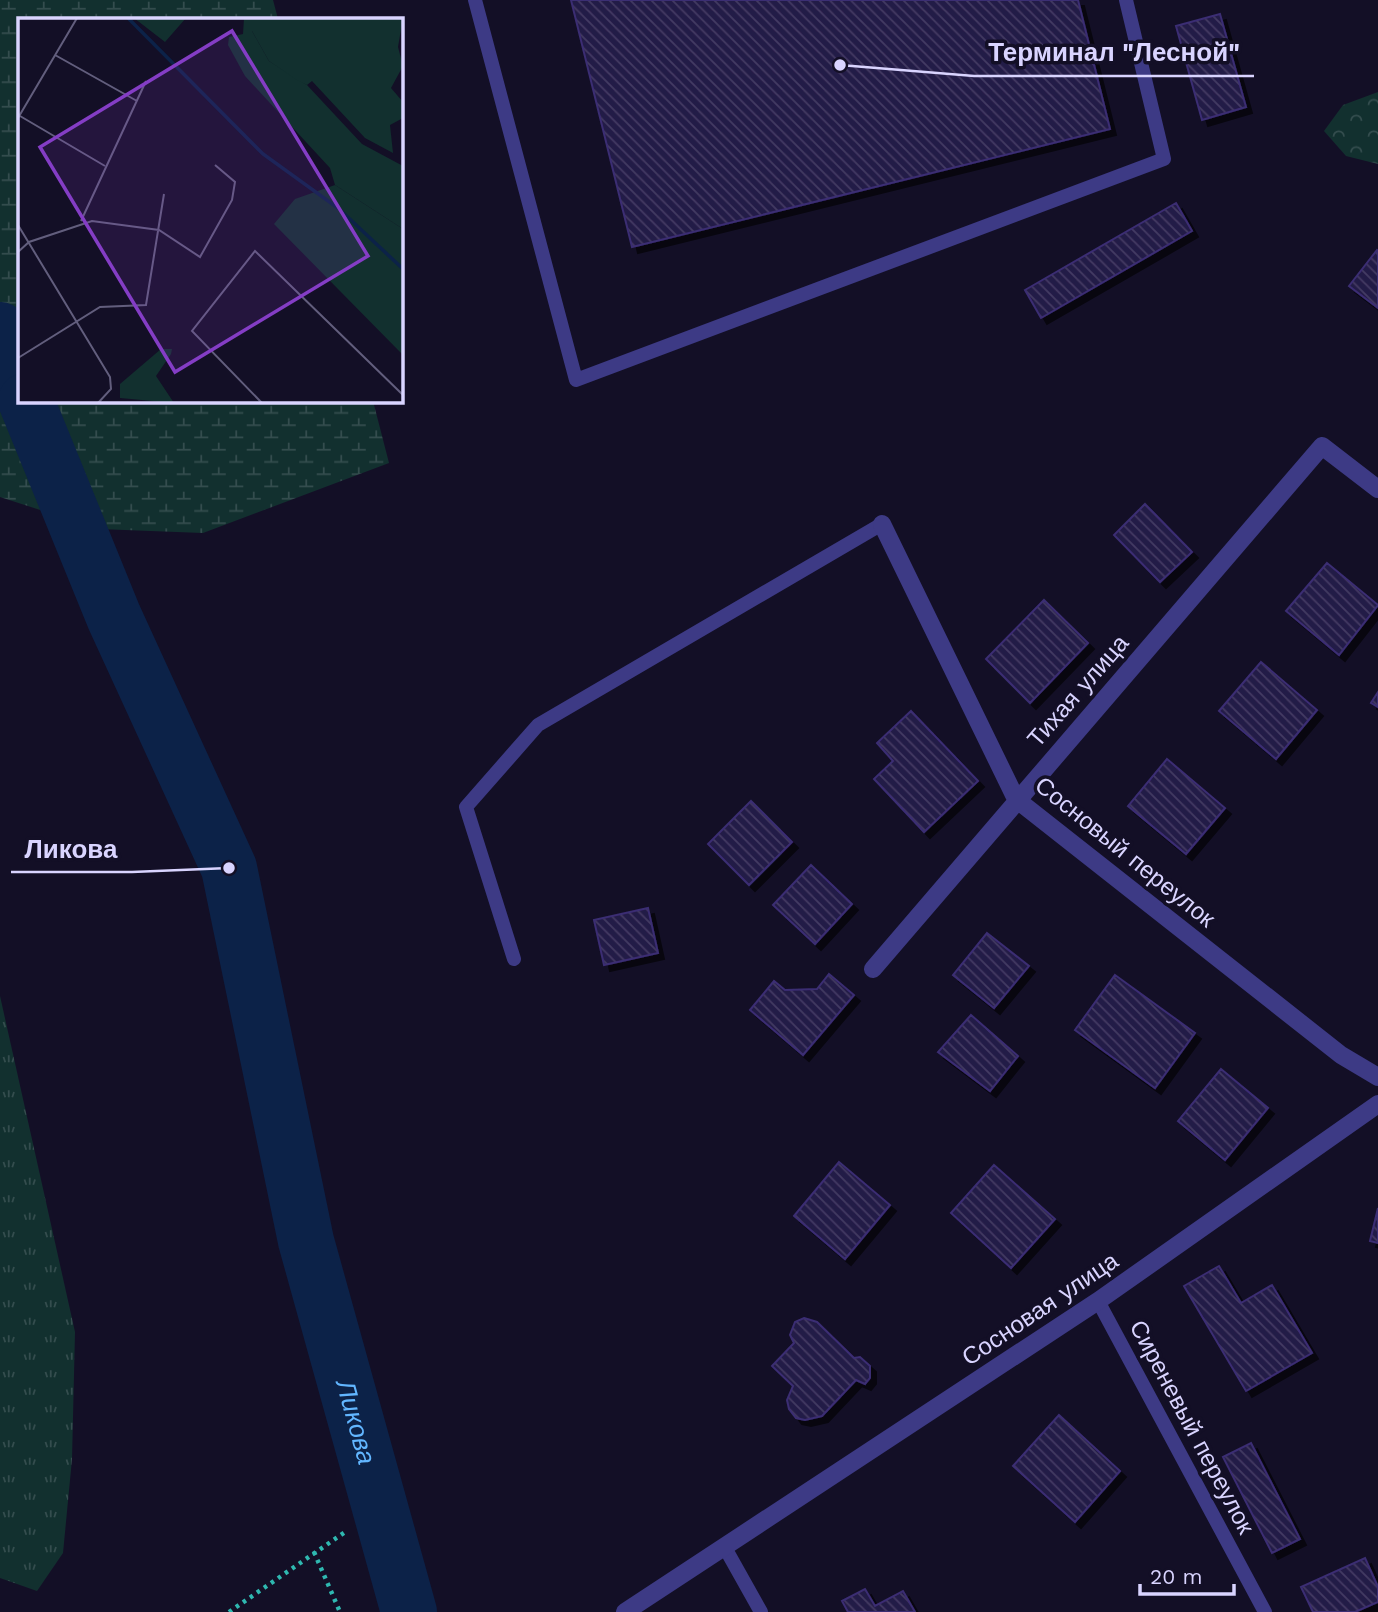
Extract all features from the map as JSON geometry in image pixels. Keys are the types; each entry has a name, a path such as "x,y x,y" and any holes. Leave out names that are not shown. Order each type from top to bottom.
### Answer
{"street":[{"name":"Тихая улица","path":"873,969 1016,799 1322,446 1378,489"},
{"name":"Сосновый переулок","path":"882,524 1016,799 1341,1055 1378,1077"},
{"name":"Сосновая улица","path":"625,1612 1098,1301 1378,1104"}],"lane":[{"path":"475,0 576,380 1164,159 1126,0"},
{"path":"514,958 466,807 538,726 882,524"},
{"name":"Сиреневый переулок","path":"1098,1301 1265,1612"},
{"path":"724,1546 761,1612"}],"path":[{"path":"229,1612 348,1530"},
{"path":"314,1552 340,1612"}],"green space":[{"path":"0,0 273,0 278,18 18,18 18,402 373,402 389,463 203,533 99,529 0,497"},
{"path":"1378,92 1378,164 1346,156 1324,131 1343,105"},
{"path":"0,996 75,1332 72,1459 63,1553 37,1591 0,1578"}],"building":[{"path":"571,0 1078,0 1110,129 632,247"},
{"path":"1220,14 1246,107 1202,120 1176,26"},
{"path":"1176,203 1192,231 1041,318 1025,290"},
{"path":"1378,251 1378,308 1349,286"},
{"path":"1145,504 1192,552 1160,582 1114,535"},
{"path":"1327,563 1378,605 1339,655 1286,611"},
{"path":"1044,600 1088,643 1030,703 986,659"},
{"path":"1261,662 1317,710 1276,759 1219,711"},
{"path":"1378,692 1378,707 1371,703"},
{"path":"911,711 978,781 924,832 874,779 893,761 877,743"},
{"path":"1167,759 1225,808 1186,854 1128,806"},
{"path":"751,801 792,842 749,885 708,844"},
{"path":"811,865 852,904 815,944 773,905"},
{"path":"648,908 658,953 604,965 594,920"},
{"path":"987,933 1029,966 994,1008 953,975"},
{"path":"829,974 854,995 803,1055 750,1010 774,981 785,990 817,989"},
{"path":"1115,975 1195,1033 1155,1088 1075,1030"},
{"path":"971,1015 1018,1056 990,1091 938,1052"},
{"path":"1221,1069 1268,1108 1225,1160 1178,1121"},
{"path":"839,1162 890,1205 845,1259 794,1216"},
{"path":"994,1165 1055,1219 1011,1268 951,1213"},
{"path":"1378,1208 1378,1243 1370,1241"},
{"path":"1219,1266 1241,1303 1272,1285 1312,1353 1246,1391 1184,1286"},
{"path":"804,1318 817,1322 854,1358 860,1357 870,1366 870,1378 865,1384 856,1380 822,1416 805,1420 796,1418 789,1409 787,1400 793,1386 772,1366 794,1343 790,1335 795,1322"},
{"path":"1059,1415 1120,1471 1075,1522 1013,1466"},
{"path":"1251,1443 1300,1539 1272,1553 1223,1457"},
{"path":"1365,1558 1378,1587 1378,1602 1355,1612 1313,1612 1301,1587"},
{"path":"865,1589 875,1606 903,1591 915,1612 848,1612 842,1601"}],"waterway":[{"name":"Ликова","path":"0,330 18,380"},
{"name":"Ликова","path":"26,402 114,617 229,868 306,1241 409,1612"}],"place":[{"name":"Терминал \"Лесной\"","path":"840,65"},
{"name":"Ликова","path":"229,868"}]}
